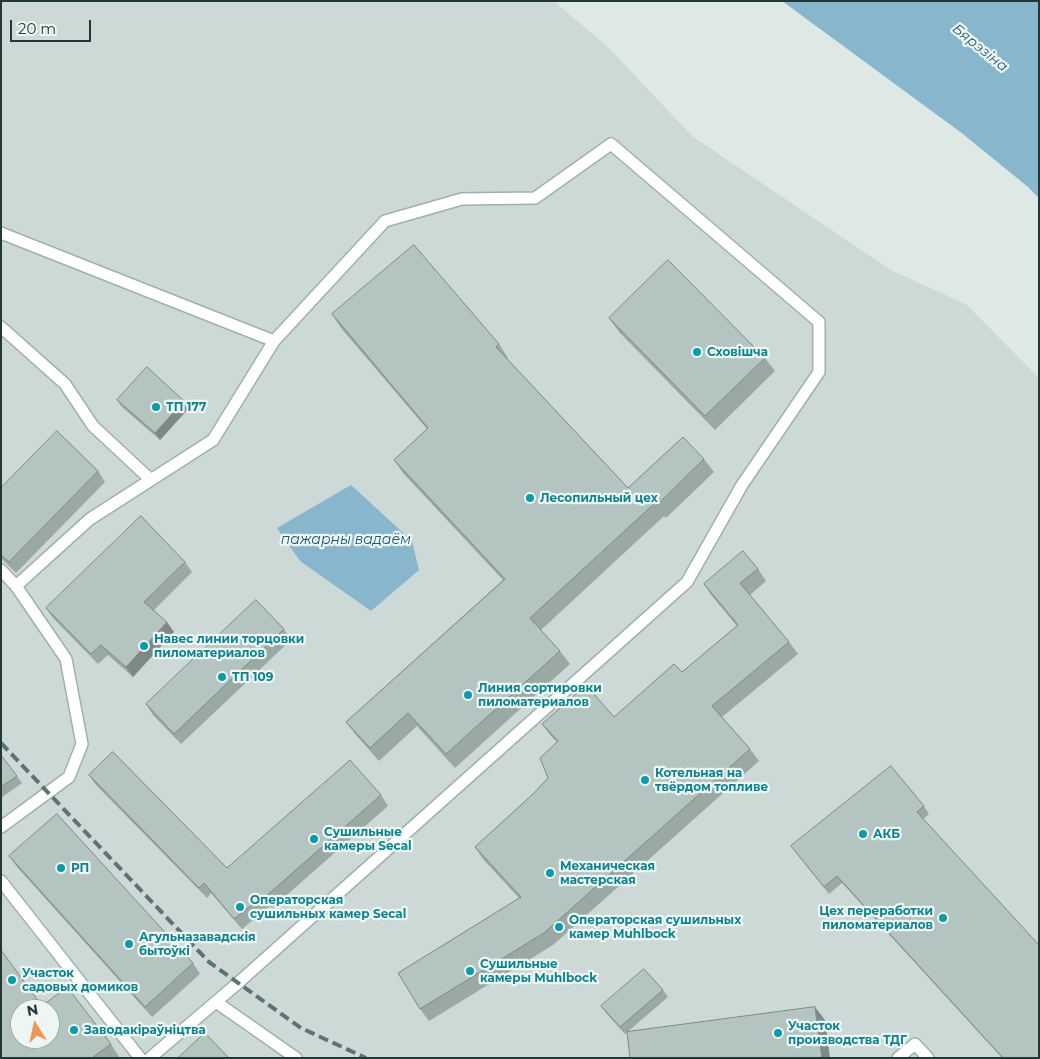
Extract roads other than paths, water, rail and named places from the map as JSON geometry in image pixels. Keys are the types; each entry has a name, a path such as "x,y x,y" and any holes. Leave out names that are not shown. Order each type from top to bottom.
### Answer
{"lane":[{"path":"16,586 90,519 213,440 274,341 385,221 462,199 535,198 611,144 819,322 819,372 742,486 687,582 216,1002 150,1058"},
{"path":"1,233 274,341"},
{"path":"1,327 65,384 93,426 151,480"},
{"path":"1,570 16,586 66,658 82,744 69,777 1,827"},
{"path":"1,881 140,1058"},
{"path":"216,1002 296,1058"},
{"path":"898,1058 915,1044 928,1058"}],"water":[{"name":"Бярэзіна","path":"782,1 1039,1 1039,198 963,134"},
{"name":"пажарны вадаём","path":"351,485 412,541 419,570 371,611 300,561 277,528"}],"railway":[{"path":"1,743 209,962 301,1028 366,1058"}],"place":[{"name":"Сховішча","path":"697,352"},
{"name":"ТП 177","path":"156,407"},
{"name":"Лесопильный цех","path":"530,498"},
{"name":"Навес линии торцовки пиломатериалов","path":"144,646"},
{"name":"ТП 109","path":"222,677"},
{"name":"Линия сортировки пиломатериалов","path":"468,695"},
{"name":"Котельная на твёрдом топливе","path":"645,780"},
{"name":"АКБ","path":"863,834"},
{"name":"Сушильные камеры Secal","path":"314,839"},
{"name":"РП","path":"61,868"},
{"name":"Механическая мастерская","path":"550,873"},
{"name":"Операторская сушильных камер Secal","path":"240,907"},
{"name":"Цех переработки пиломатериалов","path":"943,918"},
{"name":"Операторская сушильных камер Muhlbock","path":"559,927"},
{"name":"Агульназавадскія бытоўкі","path":"129,944"},
{"name":"Cушильные камеры Muhlbock","path":"470,971"},
{"name":"Участок садовых домиков","path":"12,980"},
{"name":"Заводакіраўніцтва","path":"74,1030"},
{"name":"Участок производства ТДГ","path":"778,1033"}]}
